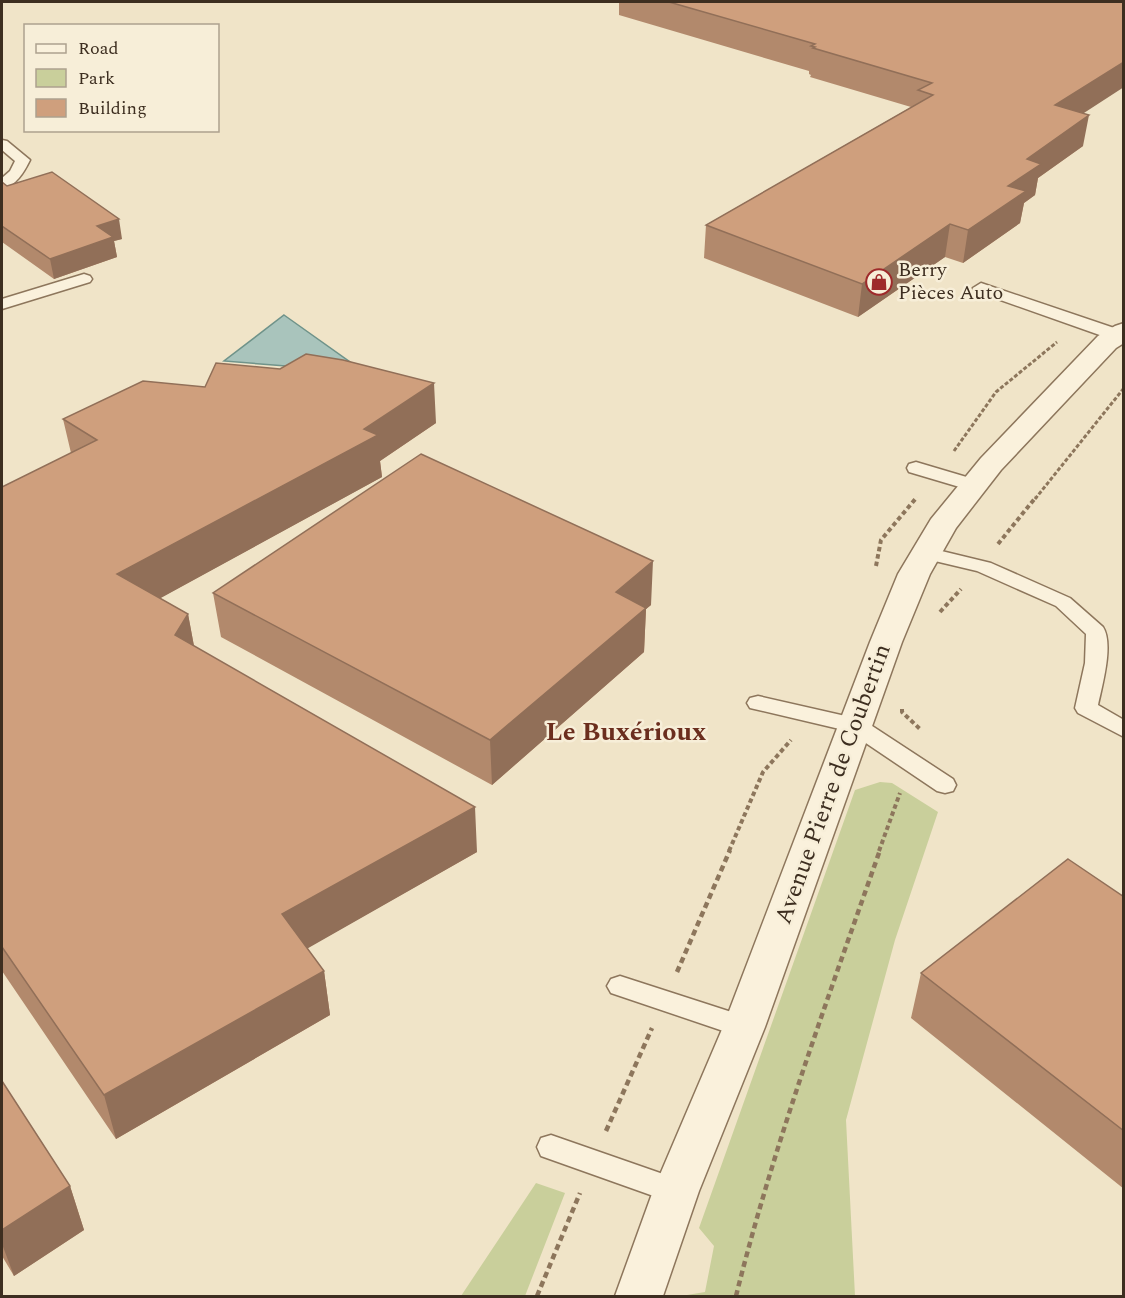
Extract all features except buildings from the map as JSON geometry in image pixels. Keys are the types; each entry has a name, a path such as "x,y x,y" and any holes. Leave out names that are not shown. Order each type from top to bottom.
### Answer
{"street":[{"name":"Avenue Pierre de Coubertin","path":"639,1296 676,1191 744,1027 892,627 925,552 942,525 973,485 1048,401 1107,342 1109,330"}],"lane":[{"path":"2,144 23,160 16,173 2,185"},
{"path":"2,304 84,279"},
{"path":"981,288 1109,330"},
{"path":"916,468 973,485"},
{"path":"925,552 984,567 1063,602 1096,632 1096,663 1086,708 1124,730"},
{"path":"758,703 855,725 945,785"},
{"path":"620,986 744,1027"},
{"path":"551,1147 676,1191"}],"path":[{"path":"874,577 882,540 936,474 996,392 1059,340 1109,330"},
{"path":"932,620 984,567 1004,534 1124,388"},
{"path":"736,1296 751,1230 804,1067 921,730 902,712 903,701"},
{"path":"537,1296 593,1160 665,1001 763,772 812,717"}],"green space":[{"path":"880,782 892,783 938,812 895,940 846,1120 855,1296 681,1296 705,1292 714,1246 699,1228 855,790"},
{"path":"536,1183 565,1193 525,1296 461,1296"}],"water":[{"path":"284,315 350,362 286,366 224,361"}],"place":[{"name":"Berry Pièces Auto","path":"879,282"}],"district":[{"name":"Le Buxérioux","path":"626,732"}]}
